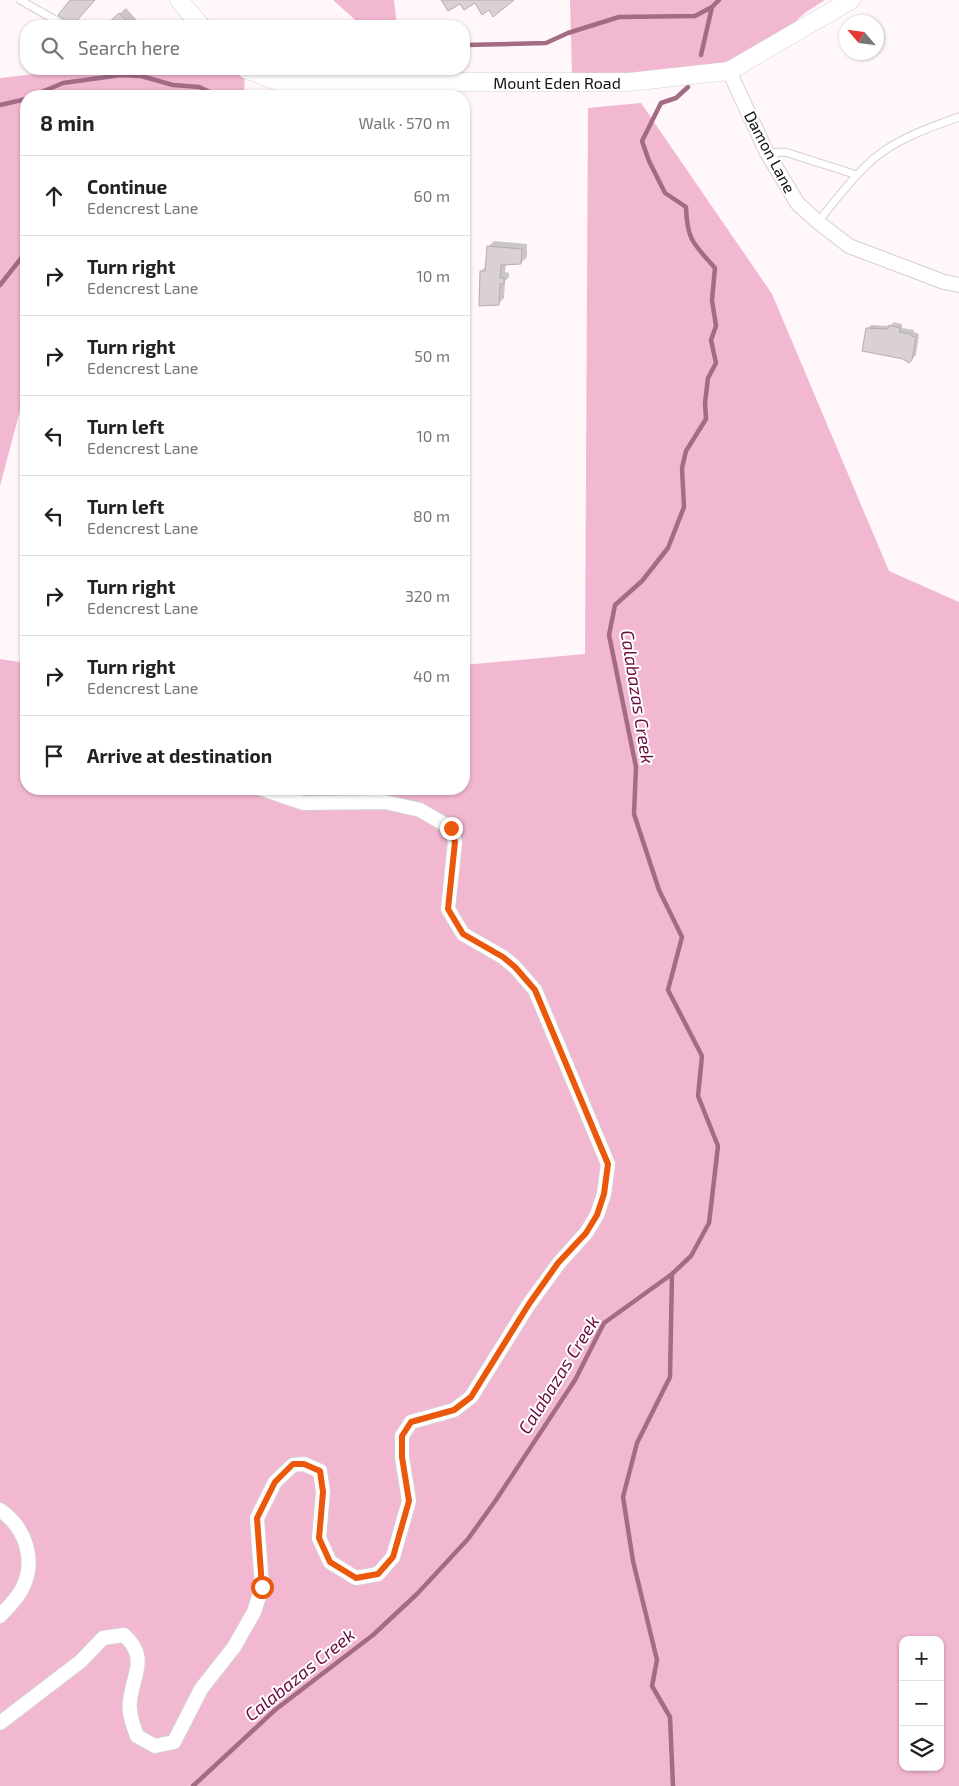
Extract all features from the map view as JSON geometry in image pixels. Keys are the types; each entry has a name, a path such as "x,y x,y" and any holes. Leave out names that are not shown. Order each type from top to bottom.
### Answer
{"street":[{"path":"179,0 196,20"},
{"name":"Mount Eden Road","path":"262,75 280,82 428,90 630,82 729,70 851,0"},
{"name":"Damon Lane","path":"729,70 767,153 798,204 849,246 944,282 959,285"},
{"path":"0,1723 81,1661 103,1638 124,1635 135,1645 139,1658 129,1702 137,1736 155,1746 174,1742 201,1689 234,1647 254,1612 262,1587 257,1518 275,1482 293,1464 304,1464 320,1471 323,1492 319,1538 330,1562 356,1578 378,1574 393,1557 409,1501 402,1457 402,1436 411,1422 454,1410 471,1397 529,1304 558,1263 586,1233 597,1215 604,1194 608,1164 535,990 515,967 503,957 463,934 448,909 455,842 451,828 420,810 384,802 302,803 279,795"},
{"path":"0,1510 11,1518 26,1540 28,1566 22,1589 0,1616"}],"lane":[{"path":"20,0 55,20"},
{"path":"818,222 871,161 896,143 922,130 959,117"},
{"path":"767,153 785,152 857,175"}],"shaded area":[{"path":"333,0 394,0 396,20 355,20"},
{"path":"570,0 825,0 806,12 736,74 572,75"},
{"path":"26,75 245,75 244,90 20,90 20,411 0,486 0,78"},
{"path":"641,103 772,294 889,571 959,602 959,1786 0,1786 0,659 20,662 20,795 470,795 470,664 585,654 588,108"}],"building":[{"path":"70,0 95,0 77,20 64,20 58,15"},
{"path":"441,0 514,0 493,17 489,10 482,15 475,3 464,10 460,4 448,11"},
{"path":"119,13 125,20 111,20"},
{"path":"487,246 522,249 521,264 501,265 500,278 504,278 504,284 500,284 499,305 479,306 480,271 485,271"},
{"path":"889,325 900,328 899,332 916,337 912,360 909,363 903,359 862,351 866,328 888,329"}],"waterway":[{"name":"Calabazas Creek","path":"701,55 712,7 719,0"},
{"path":"470,45 546,43 568,33 619,17 695,16 712,7"},
{"path":"46,90 63,83 121,75"},
{"path":"121,75 141,76 173,85 199,87 206,90"},
{"name":"Calabazas Creek","path":"193,1786 275,1710 373,1635 417,1594 468,1539 575,1380 604,1323 672,1274 691,1256 709,1223 718,1146 698,1096 702,1056 668,990 682,937 659,890 634,814 636,767 609,635 615,605 642,581 668,548 684,507 682,468 686,451 706,419 705,403 708,378 716,363 711,340 716,326 712,300 715,268 690,235 686,207 665,193 649,161 642,141 661,103 676,98 688,87"},
{"path":"0,105 20,100"},
{"path":"0,285 20,260"},
{"path":"672,1274 670,1377 637,1443 623,1497 633,1561 657,1660 652,1686 670,1717 673,1786"}],"route":[{"path":"262,1587 257,1518 275,1482 293,1464 304,1464 320,1471 323,1492 319,1538 330,1562 356,1578 378,1574 393,1557 409,1501 402,1457 402,1436 411,1422 454,1410 471,1397 529,1304 558,1263 586,1233 597,1215 604,1194 608,1164 535,990 515,967 503,957 463,934 448,909 455,842 451,828"}]}
